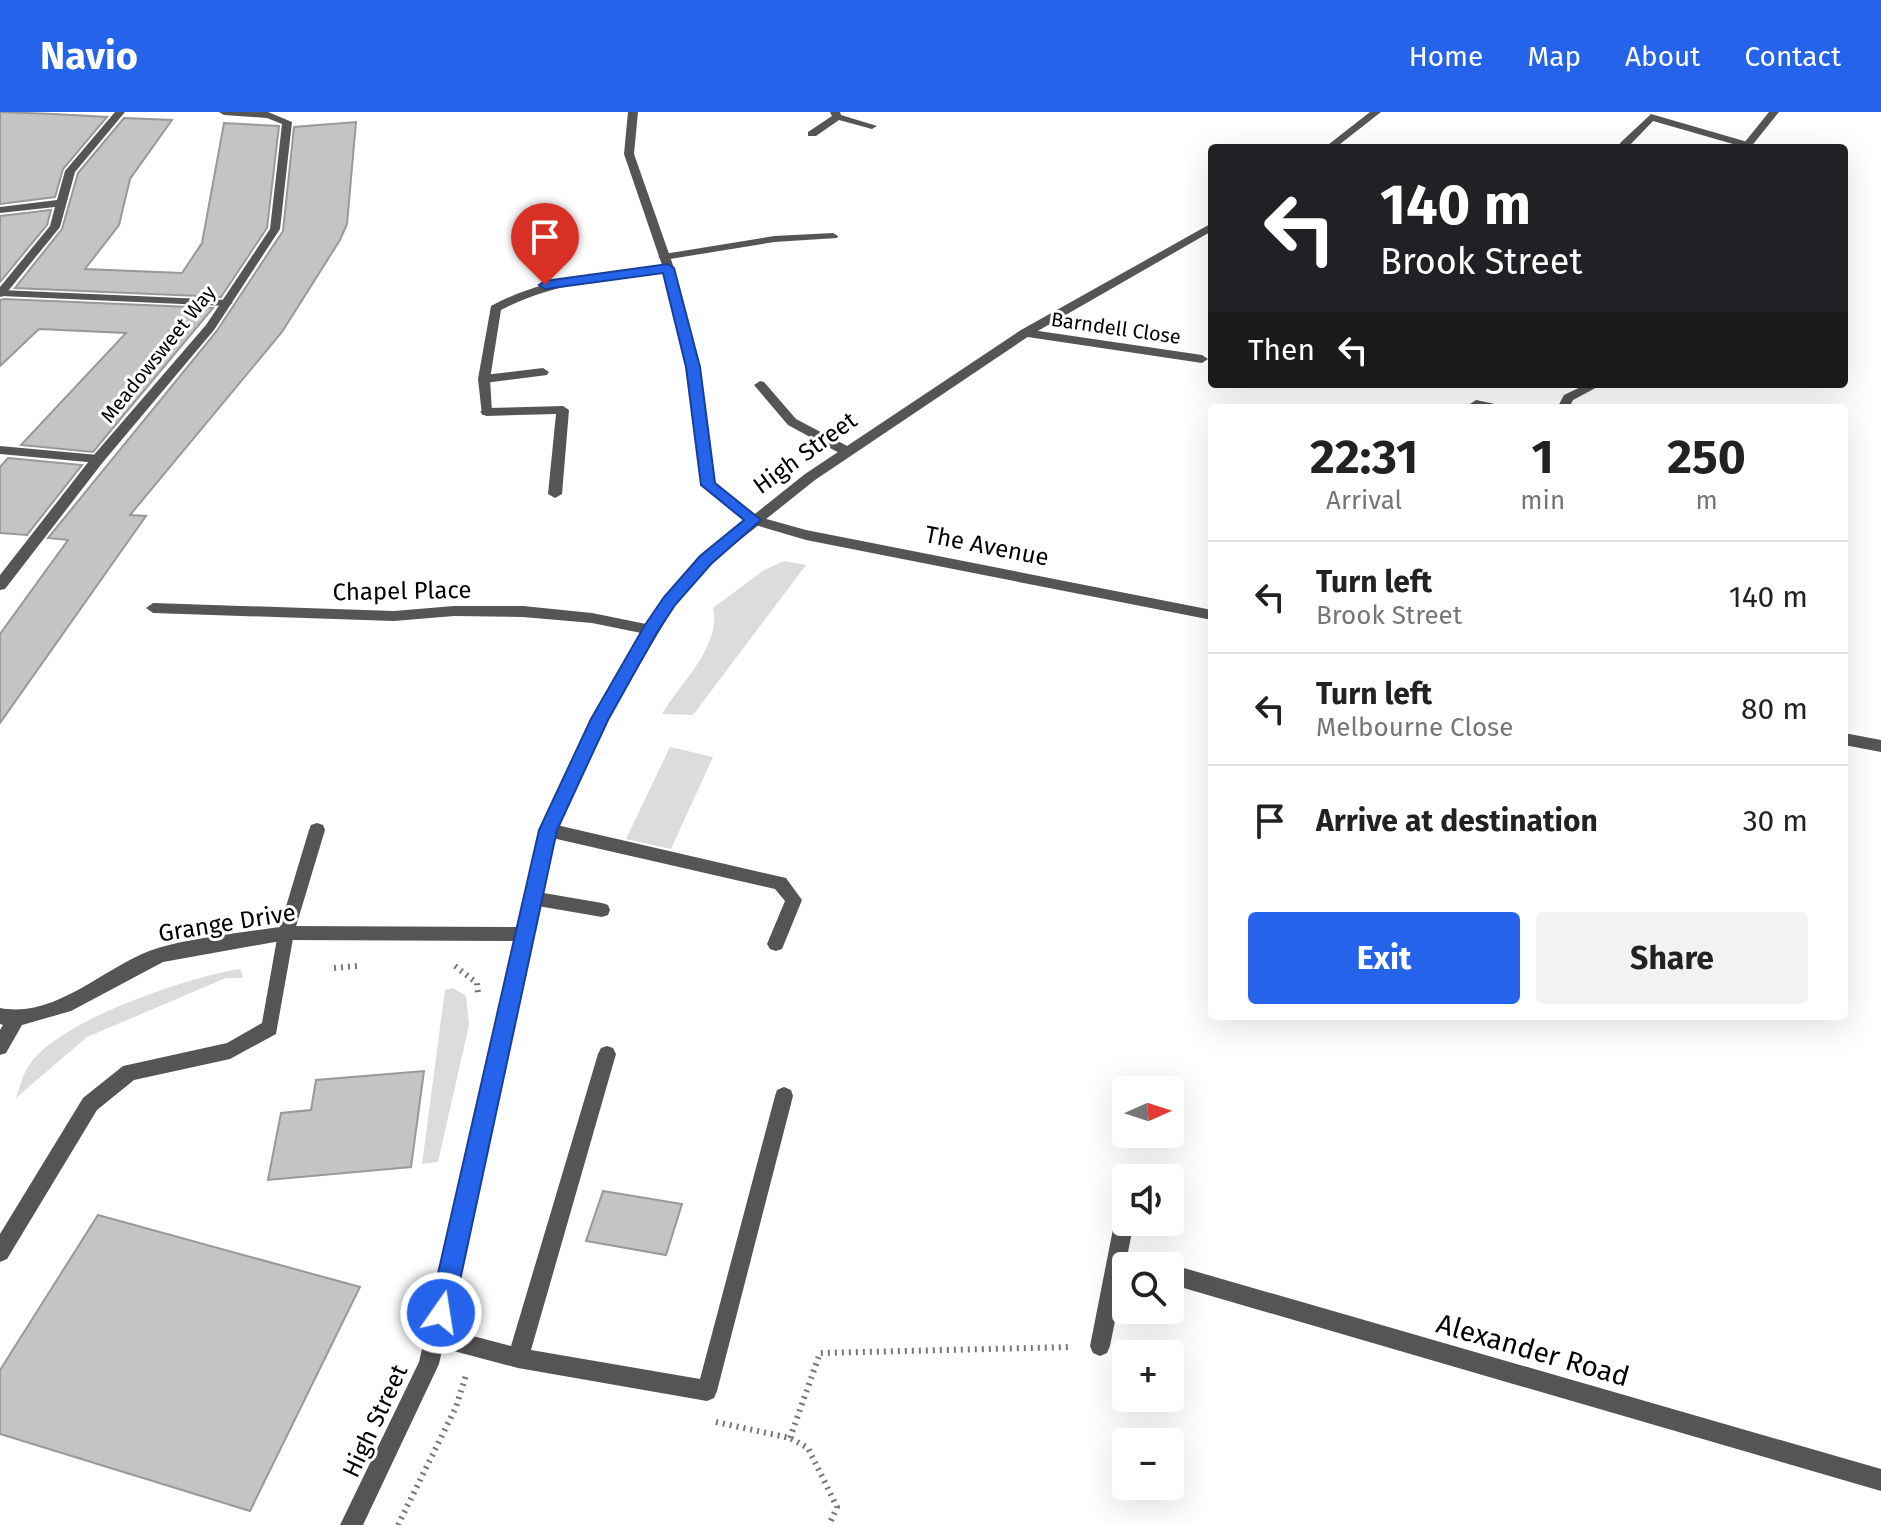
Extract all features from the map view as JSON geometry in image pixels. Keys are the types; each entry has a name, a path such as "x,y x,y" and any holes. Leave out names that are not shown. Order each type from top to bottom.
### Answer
{"street":[{"path":"0,294 55,227 70,171 120,112"},
{"name":"Meadowsweet Way","path":"0,585 98,459 227,303 275,229 287,122 268,115 224,112"},
{"path":"633,112 629,154 666,262 693,367 708,485 754,520"},
{"path":"1334,144 1376,112"},
{"path":"1748,144 1774,112"},
{"path":"812,134 836,115 872,126"},
{"path":"1625,144 1651,117 1739,144"},
{"path":"0,210 61,203"},
{"name":"High Street","path":"351,1525 429,1364 548,830 600,719 670,601 706,560 846,451 1025,333 1208,228"},
{"path":"555,494 563,410 486,412 484,379 495,308 545,285 774,239 833,236"},
{"path":"0,294 227,303"},
{"name":"Barndell Close","path":"1025,333 1202,359"},
{"path":"484,379 543,372"},
{"path":"760,385 792,422 846,451"},
{"path":"1565,404 1568,398 1589,388"},
{"path":"0,450 98,459"},
{"name":"The Avenue","path":"754,520 806,535 1208,614"},
{"name":"Chapel Place","path":"153,608 394,616 432,610 591,616 651,630"},
{"path":"1848,740 1881,746"},
{"path":"0,1252 90,1104 129,1072 230,1051 270,1028 286,933 317,830"},
{"path":"548,830 780,883 794,900 776,944"},
{"path":"532,898 602,910"},
{"name":"Grange Drive","path":"8,1017 65,1005 160,955 286,933 523,934"},
{"path":"0,1047 8,1017"},
{"path":"518,1358 607,1054"},
{"path":"435,1336 518,1358 707,1391 784,1096"},
{"name":"Alexander Road","path":"1184,1278 1881,1480"},
{"path":"1100,1346 1112,1291"}],"path":[{"path":"334,968 371,966"},
{"path":"441,966 457,967 477,983 479,997"},
{"path":"790,1438 820,1353 1100,1346"},
{"path":"398,1525 456,1407 468,1370"},
{"path":"700,1418 790,1438 808,1448 837,1507 829,1525"}],"shaded area":[{"path":"784,561 806,565 693,715 662,714 706,650 714,622 713,608 764,570"},
{"path":"670,747 713,757 671,849 626,839"},
{"path":"240,969 243,978 226,978 87,1037 16,1098 30,1064 68,1032 159,991"},
{"path":"453,988 466,996 469,1025 438,1162 422,1164 445,990"}],"building":[{"path":"0,112 107,117 63,169 55,197 0,204"},
{"path":"124,118 172,120 130,179 119,225 85,269 182,273 202,243 224,123 279,126 267,228 221,297 15,288 62,229 78,173"},
{"path":"356,122 347,224 340,240 282,332 130,515 146,516 0,723 0,634 68,540 48,538 216,332 283,231 294,127"},
{"path":"51,210 47,225 0,282 0,216"},
{"path":"0,300 213,308 93,452 21,445 126,333 39,329 0,366"},
{"path":"8,458 82,465 27,535 0,533 0,467"},
{"path":"424,1071 411,1167 268,1180 281,1113 311,1110 316,1080"},
{"path":"603,1191 682,1204 666,1255 586,1241"},
{"path":"98,1215 360,1287 250,1511 0,1434 0,1370"}],"route":[{"path":"441,1313 548,830 600,719 670,601 706,560 754,520 708,485 693,367 668,268 545,285"}]}
